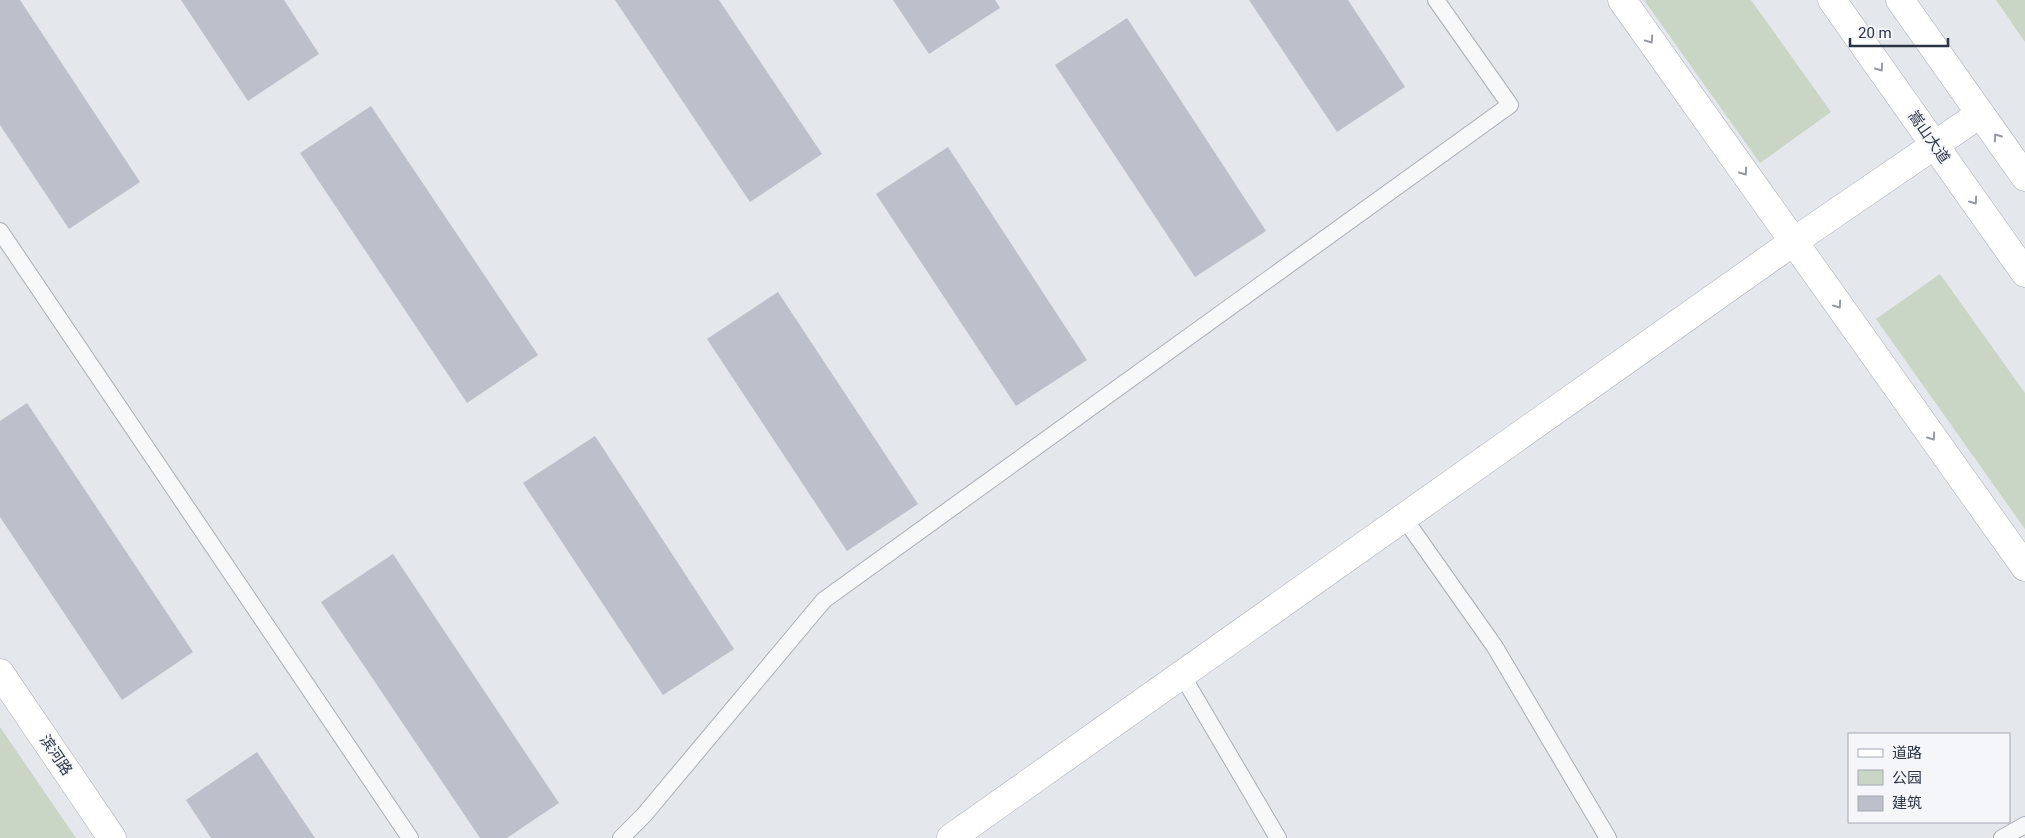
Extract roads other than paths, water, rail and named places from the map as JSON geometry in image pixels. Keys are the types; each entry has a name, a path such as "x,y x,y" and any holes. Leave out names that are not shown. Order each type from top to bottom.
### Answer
{"main road":[{"path":"1622,0 2025,567"},
{"name":"嵩山大道","path":"1832,0 2025,273"},
{"path":"1900,0 2025,177"},
{"path":"951,838 1794,242 1980,114"},
{"name":"滨河路","path":"0,672 112,838"}],"lane":[{"path":"621,838 644,815 824,600 1510,105 1436,0"},
{"path":"0,231 410,838"},
{"path":"1404,518 1495,647 1608,838"},
{"path":"1182,675 1278,838"},
{"path":"2002,838 2025,825"}]}
